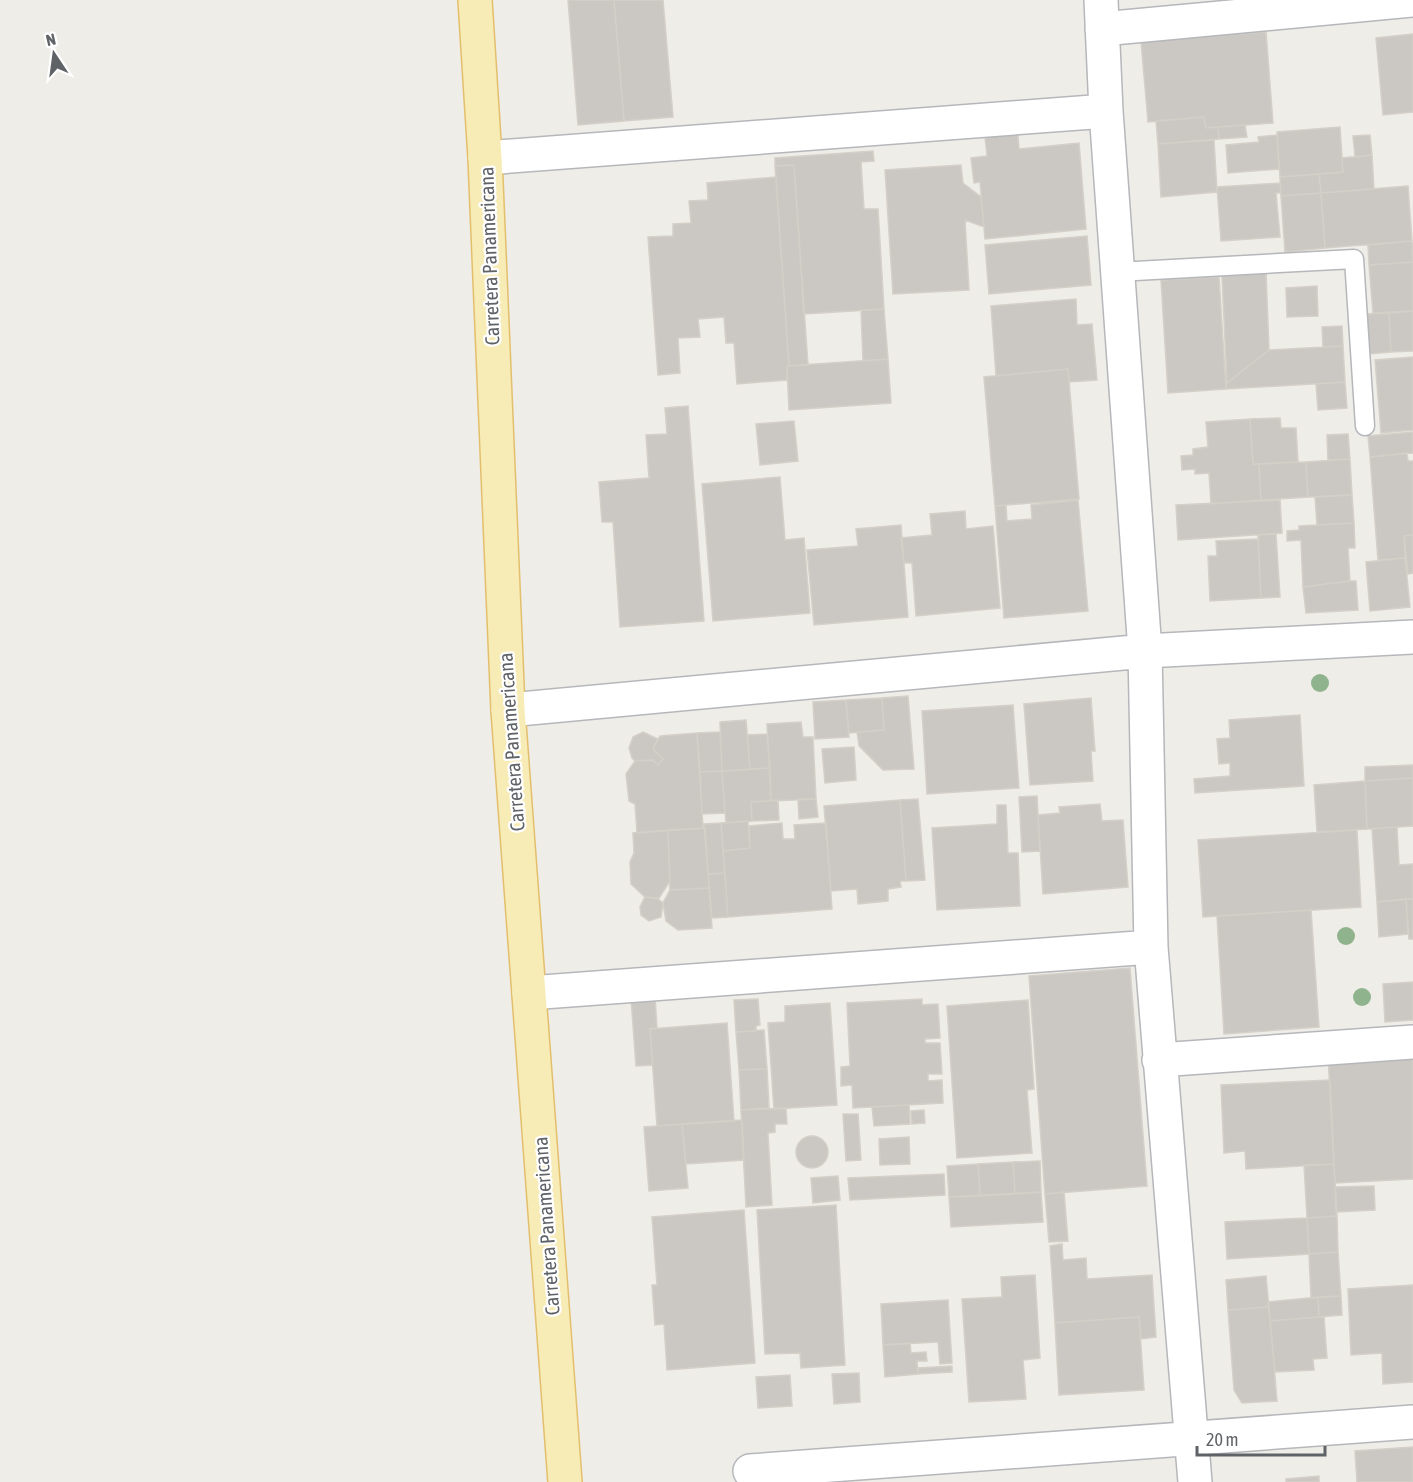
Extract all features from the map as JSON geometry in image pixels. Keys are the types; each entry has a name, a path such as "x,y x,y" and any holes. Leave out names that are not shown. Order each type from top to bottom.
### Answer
{"main road":[{"name":"Carretera Panamericana","path":"475,0 485,158 508,710 566,1482"}],"street":[{"path":"1195,1482 1151,947 1145,651 1106,111 1102,14 1413,0"},
{"path":"485,158 1106,111"},
{"path":"508,710 1145,651 1413,637"},
{"path":"529,993 1151,947"},
{"path":"1159,1060 1413,1042"},
{"path":"750,1471 1413,1422"}],"lane":[{"path":"1117,272 1354,259 1365,426"}],"building":[{"path":"568,0 614,0 624,121 578,125"},
{"path":"614,0 663,0 673,117 624,121"},
{"path":"1266,32 1273,123 1206,128 1204,117 1148,122 1141,41"},
{"path":"1413,34 1413,112 1383,115 1376,38"},
{"path":"1204,117 1206,128 1218,127 1219,139 1158,144 1156,121"},
{"path":"1017,123 1019,149 1079,143 1086,229 985,239 980,182 974,183 971,158 987,156 984,127"},
{"path":"1245,125 1247,137 1219,139 1218,127"},
{"path":"1340,127 1343,172 1280,177 1277,132"},
{"path":"1277,135 1279,169 1228,173 1226,145 1259,142 1258,137"},
{"path":"1370,135 1372,155 1355,157 1353,136"},
{"path":"1214,140 1217,192 1161,197 1158,144"},
{"path":"873,151 874,161 861,162 864,209 878,209 884,309 804,314 794,165 775,166 775,158"},
{"path":"1372,155 1374,189 1321,193 1319,174 1343,172 1342,158"},
{"path":"794,165 808,365 789,366 775,166"},
{"path":"961,165 963,183 981,197 984,227 965,220 969,290 893,294 885,170"},
{"path":"1319,174 1321,193 1281,196 1280,177"},
{"path":"776,177 789,366 787,366 787,380 737,384 734,343 726,343 724,317 698,319 700,337 678,338 680,373 658,375 648,237 673,236 673,224 691,223 689,201 708,200 707,183"},
{"path":"1280,183 1281,193 1276,193 1280,237 1221,241 1217,187"},
{"path":"1408,186 1412,241 1325,248 1321,193"},
{"path":"1321,193 1325,248 1285,252 1281,196"},
{"path":"1087,236 1091,285 989,294 985,245"},
{"path":"1412,241 1413,262 1369,265 1368,245"},
{"path":"1413,262 1413,311 1373,313 1369,265"},
{"path":"1266,273 1269,350 1227,383 1222,276"},
{"path":"1219,277 1226,389 1168,393 1161,280"},
{"path":"1317,286 1318,316 1287,317 1286,288"},
{"path":"1076,299 1077,325 1092,324 1097,380 1069,382 1068,369 996,376 991,306"},
{"path":"884,309 888,359 863,361 861,310"},
{"path":"1413,311 1413,351 1391,352 1389,313"},
{"path":"1389,313 1391,352 1368,354 1366,314"},
{"path":"1342,326 1343,346 1323,347 1322,327"},
{"path":"1343,346 1345,382 1226,389 1226,384 1269,350"},
{"path":"1413,357 1413,430 1381,433 1375,360"},
{"path":"888,359 891,403 789,410 787,366"},
{"path":"1068,369 1079,499 995,506 984,377"},
{"path":"1345,382 1347,408 1318,410 1316,384"},
{"path":"688,406 704,621 620,627 613,522 602,522 599,482 649,478 646,435 667,434 665,408"},
{"path":"1280,418 1281,428 1296,428 1298,462 1253,464 1250,419"},
{"path":"1250,419 1253,464 1259,464 1261,500 1211,504 1209,473 1195,474 1195,469 1182,470 1181,456 1193,455 1193,449 1208,447 1206,422"},
{"path":"794,421 798,461 760,465 756,424"},
{"path":"1413,432 1413,453 1370,457 1368,436"},
{"path":"1348,434 1350,459 1328,460 1327,435"},
{"path":"1407,453 1408,461 1413,461 1413,535 1404,536 1405,558 1378,560 1370,457"},
{"path":"1350,459 1352,495 1308,497 1306,462"},
{"path":"1306,462 1308,497 1261,500 1259,464"},
{"path":"780,477 785,540 804,538 810,613 713,621 702,484"},
{"path":"1352,495 1354,523 1317,525 1315,497"},
{"path":"1078,500 1088,611 1004,618 995,506 1006,505 1007,521 1032,519 1031,505"},
{"path":"1280,500 1282,533 1178,540 1176,505"},
{"path":"965,511 966,529 993,526 1000,608 916,616 912,563 904,563 901,538 932,535 930,514"},
{"path":"1354,523 1355,548 1348,548 1350,581 1303,587 1301,540 1287,541 1287,531 1299,530 1299,526"},
{"path":"901,525 908,617 814,625 807,550 858,546 856,529"},
{"path":"1276,534 1280,597 1261,598 1258,535"},
{"path":"1413,535 1413,573 1408,574 1404,536"},
{"path":"1258,539 1261,598 1210,601 1208,556 1217,556 1216,541"},
{"path":"1405,558 1410,607 1370,611 1366,562"},
{"path":"1356,581 1358,610 1306,613 1303,587"},
{"path":"908,696 914,769 883,770 859,746 857,732 884,730 882,698"},
{"path":"882,698 884,730 849,733 846,700"},
{"path":"1091,698 1095,751 1091,751 1093,781 1030,785 1024,704"},
{"path":"846,700 849,737 815,739 813,702"},
{"path":"1013,705 1019,788 927,794 922,711"},
{"path":"1300,715 1304,786 1195,793 1194,779 1230,776 1230,763 1219,764 1217,739 1230,738 1229,720"},
{"path":"746,720 750,769 722,771 720,722"},
{"path":"801,722 803,737 813,737 816,799 771,801 767,724"},
{"path":"643,732 658,739 653,749 663,759 658,765 653,760 635,761 632,758 629,748 633,737"},
{"path":"720,732 722,771 700,772 697,733"},
{"path":"697,733 703,828 637,833 635,804 629,801 626,774 635,761 653,760 658,765 663,759 653,749 660,736"},
{"path":"767,734 770,768 750,769 747,735"},
{"path":"854,747 856,780 825,783 822,749"},
{"path":"1413,765 1413,778 1365,781 1365,767"},
{"path":"770,768 771,801 751,802 752,821 726,823 722,771"},
{"path":"722,771 725,813 702,814 700,772"},
{"path":"1413,778 1413,826 1367,829 1365,781"},
{"path":"1365,781 1367,829 1317,832 1314,785"},
{"path":"1037,796 1040,851 1022,852 1019,797"},
{"path":"798,799 816,799 818,817 799,819"},
{"path":"918,799 925,880 906,881 900,800"},
{"path":"778,800 779,820 752,821 751,802"},
{"path":"900,800 906,881 900,881 901,887 888,889 888,901 858,904 857,889 831,891 824,806"},
{"path":"1100,804 1102,821 1123,820 1128,887 1043,894 1038,815 1060,813 1059,807"},
{"path":"997,805 1006,805 1008,853 1018,853 1020,906 937,910 932,828 997,824"},
{"path":"748,821 750,848 723,851 721,823"},
{"path":"721,823 725,873 708,874 704,824"},
{"path":"782,823 783,839 795,839 794,825 826,823 832,909 728,917 723,851 750,848 749,826"},
{"path":"1397,827 1399,865 1413,864 1413,899 1377,902 1372,829"},
{"path":"705,828 709,888 670,890 668,830"},
{"path":"668,830 670,881 659,898 645,897 631,884 630,862 634,853 633,833"},
{"path":"1357,830 1361,907 1203,917 1198,840"},
{"path":"725,873 728,917 712,918 708,874"},
{"path":"709,888 712,928 678,930 666,921 663,903 670,890"},
{"path":"645,897 658,899 663,903 661,917 649,921 641,915 640,907"},
{"path":"1406,899 1408,934 1379,937 1377,902"},
{"path":"1406,899 1413,899 1413,939 1409,939"},
{"path":"1311,910 1319,1027 1224,1034 1217,916"},
{"path":"1130,968 1147,1186 1045,1194 1029,976"},
{"path":"1413,982 1413,1020 1385,1022 1383,984"},
{"path":"655,997 657,1028 650,1029 653,1065 636,1066 631,998"},
{"path":"758,999 760,1025 756,1026 756,1031 736,1032 734,1000"},
{"path":"922,999 922,1005 938,1004 940,1038 925,1039 925,1043 940,1043 942,1074 928,1074 928,1081 942,1080 943,1103 853,1108 852,1085 841,1086 841,1067 850,1066 847,1003"},
{"path":"1028,1000 1034,1089 1027,1090 1032,1153 957,1158 947,1006"},
{"path":"830,1003 837,1105 774,1109 768,1023 785,1022 785,1006"},
{"path":"727,1023 734,1121 657,1126 650,1029"},
{"path":"764,1030 767,1069 739,1070 736,1032"},
{"path":"1413,1051 1413,1179 1335,1183 1328,1055"},
{"path":"767,1069 769,1108 741,1110 739,1070"},
{"path":"1330,1080 1334,1164 1246,1169 1245,1151 1224,1153 1221,1085"},
{"path":"909,1105 910,1124 874,1126 872,1107"},
{"path":"786,1108 787,1124 775,1124 775,1132 768,1133 772,1205 746,1207 741,1110"},
{"path":"924,1110 925,1123 912,1124 911,1111"},
{"path":"843,1114 858,1114 861,1160 846,1161"},
{"path":"742,1120 744,1160 686,1164 682,1124"},
{"path":"682,1124 688,1188 649,1191 644,1127"},
{"path":"812,1136 823,1141 828,1152 823,1163 812,1168 801,1163 796,1152 801,1141"},
{"path":"909,1137 910,1164 880,1165 879,1139"},
{"path":"1040,1161 1041,1192 1015,1194 1013,1162"},
{"path":"1013,1162 1015,1194 980,1196 978,1164"},
{"path":"978,1164 980,1196 949,1197 947,1166"},
{"path":"1334,1164 1337,1216 1307,1218 1304,1165"},
{"path":"944,1174 945,1195 850,1200 848,1178"},
{"path":"838,1176 840,1200 813,1203 811,1178"},
{"path":"1374,1186 1375,1210 1336,1212 1335,1187"},
{"path":"1041,1192 1043,1222 951,1227 949,1197"},
{"path":"1064,1192 1068,1241 1049,1242 1045,1194"},
{"path":"836,1205 845,1365 801,1368 800,1353 765,1354 757,1210"},
{"path":"744,1210 755,1363 667,1370 664,1324 655,1325 652,1285 657,1285 652,1217"},
{"path":"1337,1216 1338,1252 1309,1254 1307,1218"},
{"path":"1307,1218 1309,1254 1227,1259 1225,1222"},
{"path":"1062,1244 1063,1260 1086,1258 1087,1279 1152,1275 1156,1337 1141,1339 1139,1317 1055,1323 1050,1246"},
{"path":"1338,1252 1341,1296 1311,1298 1309,1254"},
{"path":"1035,1275 1040,1358 1023,1360 1026,1399 969,1402 962,1299 1002,1297 1001,1277"},
{"path":"1266,1276 1269,1307 1228,1310 1226,1280"},
{"path":"1413,1285 1413,1382 1383,1384 1382,1353 1351,1355 1348,1289"},
{"path":"1341,1296 1342,1315 1319,1317 1318,1297"},
{"path":"1318,1297 1319,1317 1270,1321 1268,1302"},
{"path":"948,1300 952,1363 940,1364 938,1342 883,1345 881,1304"},
{"path":"1269,1307 1277,1401 1242,1403 1234,1390 1228,1310"},
{"path":"1139,1317 1144,1390 1059,1395 1055,1323"},
{"path":"1324,1317 1327,1358 1313,1359 1314,1370 1275,1372 1270,1321"},
{"path":"910,1343 911,1353 926,1352 927,1361 917,1361 918,1374 885,1377 883,1345"},
{"path":"952,1366 952,1372 918,1374 918,1368"},
{"path":"859,1373 860,1402 834,1404 832,1374"},
{"path":"790,1375 792,1406 758,1408 756,1377"},
{"path":"1413,1447 1413,1482 1357,1482 1355,1451"},
{"path":"1319,1476 1319,1482 1286,1482 1286,1479"}]}
